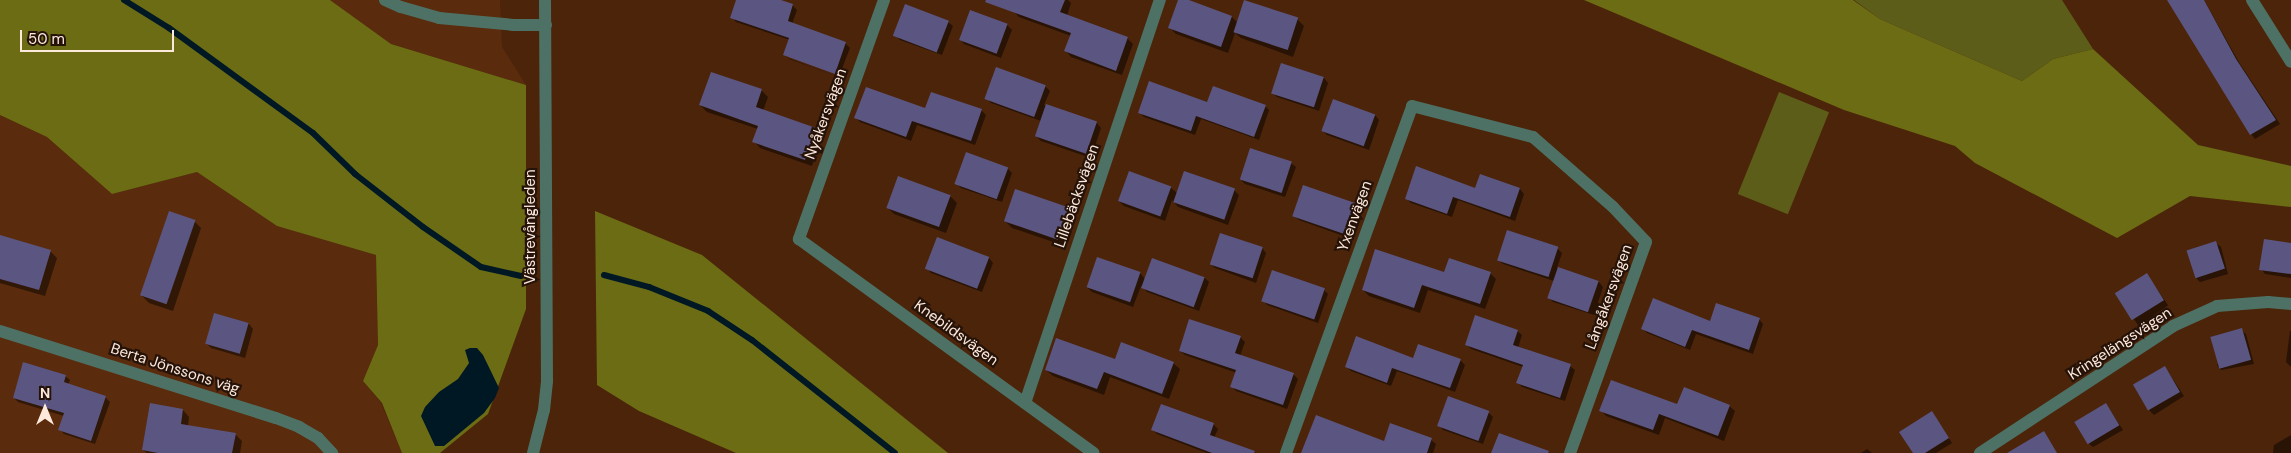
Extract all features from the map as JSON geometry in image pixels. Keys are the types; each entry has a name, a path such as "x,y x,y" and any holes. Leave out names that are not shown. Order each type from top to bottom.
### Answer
{"street":[{"path":"385,0 401,8 439,18 514,25 546,25"},
{"name":"Västrevångleden","path":"533,453 544,410 547,381 545,0"},
{"name":"Nyåkersvägen","path":"798,239 884,0"},
{"name":"Lillebäcksvägen","path":"1025,402 1160,0"},
{"path":"2252,0 2291,62"},
{"name":"Yxenvägen","path":"1286,453 1412,106 1533,137"},
{"name":"Långåkersvägen","path":"1533,137 1587,186 1613,206 1646,242 1570,453"},
{"name":"Knebildsvägen","path":"798,239 1094,453"},
{"name":"Kringelängsvägen","path":"1980,453 2173,326 2217,306 2268,302 2291,304"},
{"name":"Berta Jönssons väg","path":"0,331 276,418 299,427 318,438 332,453"}],"shaded area":[{"path":"0,0 330,0 391,44 526,85 526,309 488,414 440,453 402,453 382,403 363,381 378,345 376,255 277,226 197,172 112,194 47,137 0,115"},
{"path":"330,0 500,0 502,47 526,85 391,44"},
{"path":"1584,0 1853,0 1880,19 2022,81 2053,59 2093,49 2198,145 2291,166 2291,207 2190,196 2117,238 1975,163 1955,146 1844,110"},
{"path":"1854,0 2062,0 2093,49 2053,59 2022,81 1880,19"},
{"path":"1779,92 1829,112 1788,214 1738,194"},
{"path":"0,115 47,137 112,194 197,172 277,226 376,255 378,345 363,381 381,403 402,453 0,453"},
{"path":"595,211 702,255 948,453 736,453 639,411 597,385"}],"water":[{"path":"477,348 483,355 499,388 495,398 484,413 444,446 435,446 421,416 425,407 439,392 458,379 469,363 465,350"}],"building":[{"path":"736,0 781,0 793,4 788,21 846,42 835,74 783,55 789,38 730,18"},
{"path":"986,0 1065,0 1060,12 1128,37 1116,71 1064,51 1071,33 985,2"},
{"path":"1178,0 1189,0 1232,16 1221,47 1168,28"},
{"path":"1244,0 1298,18 1288,50 1233,32"},
{"path":"2167,0 2204,0 2236,59 2276,120 2250,135"},
{"path":"905,4 949,21 937,53 893,36"},
{"path":"970,10 1008,24 997,54 959,40"},
{"path":"1281,63 1324,77 1314,107 1271,93"},
{"path":"996,67 1046,85 1034,117 984,99"},
{"path":"711,72 762,89 756,107 816,128 805,160 752,142 758,126 699,105"},
{"path":"1149,81 1207,102 1213,86 1266,105 1254,137 1196,116 1191,131 1138,113"},
{"path":"866,87 925,108 931,92 982,109 971,141 912,121 906,137 854,118"},
{"path":"1333,99 1375,114 1364,146 1321,131"},
{"path":"1046,104 1097,122 1086,154 1035,136"},
{"path":"1250,148 1292,162 1282,193 1240,179"},
{"path":"966,152 1008,167 997,199 954,184"},
{"path":"1416,166 1475,188 1480,174 1520,188 1510,217 1453,197 1447,214 1405,199"},
{"path":"1129,171 1171,186 1160,216 1118,201"},
{"path":"1184,171 1235,189 1224,220 1173,202"},
{"path":"898,176 951,195 939,227 886,208"},
{"path":"1303,185 1355,203 1344,234 1292,216"},
{"path":"1015,189 1069,208 1058,240 1004,221"},
{"path":"169,211 195,220 166,304 140,295"},
{"path":"1507,230 1558,247 1548,277 1497,260"},
{"path":"1220,233 1263,247 1253,278 1210,264"},
{"path":"0,235 51,250 39,290 0,279"},
{"path":"937,237 989,257 977,289 925,269"},
{"path":"2264,239 2291,243 2291,274 2259,270"},
{"path":"2216,241 2225,269 2195,278 2187,251"},
{"path":"1375,249 1444,272 1449,258 1491,272 1480,304 1422,285 1414,308 1362,290"},
{"path":"1097,257 1140,272 1130,302 1087,287"},
{"path":"1152,258 1205,277 1194,307 1141,288"},
{"path":"1558,267 1599,281 1588,312 1547,298"},
{"path":"1272,270 1325,288 1314,319 1261,301"},
{"path":"2147,273 2164,300 2132,320 2115,293"},
{"path":"1653,298 1710,321 1716,303 1760,318 1749,350 1692,330 1685,347 1641,329"},
{"path":"214,313 249,323 240,354 205,344"},
{"path":"1475,315 1518,330 1513,345 1571,364 1560,398 1516,383 1523,365 1465,345"},
{"path":"1189,319 1241,336 1235,353 1294,373 1283,405 1230,387 1236,370 1179,351"},
{"path":"2242,328 2251,360 2219,369 2210,337"},
{"path":"1356,336 1413,358 1418,344 1461,359 1450,388 1392,368 1387,383 1345,367"},
{"path":"1056,338 1115,359 1121,342 1174,362 1162,394 1104,372 1097,389 1045,370"},
{"path":"23,362 66,375 64,382 106,396 91,441 58,430 64,413 13,398"},
{"path":"2165,366 2180,392 2148,410 2133,385"},
{"path":"1611,380 1677,404 1684,387 1730,405 1718,436 1659,414 1653,430 1599,411"},
{"path":"1448,396 1489,411 1478,441 1437,426"},
{"path":"150,403 183,409 181,424 236,433 232,453 158,453 142,450"},
{"path":"2106,403 2119,425 2088,444 2074,422"},
{"path":"1161,404 1214,423 1210,435 1255,451 1254,453 1212,453 1151,430"},
{"path":"1932,411 1949,438 1925,453 1913,453 1899,432"},
{"path":"1316,415 1384,441 1390,423 1432,438 1427,453 1301,453"},
{"path":"2044,431 2057,453 2007,453"},
{"path":"1499,433 1549,451 1548,453 1491,453"}],"waterway":[{"path":"124,0 169,28 313,133 355,174 423,227 481,267 521,276"},
{"path":"604,275 649,287 708,311 752,340 895,453"}]}
